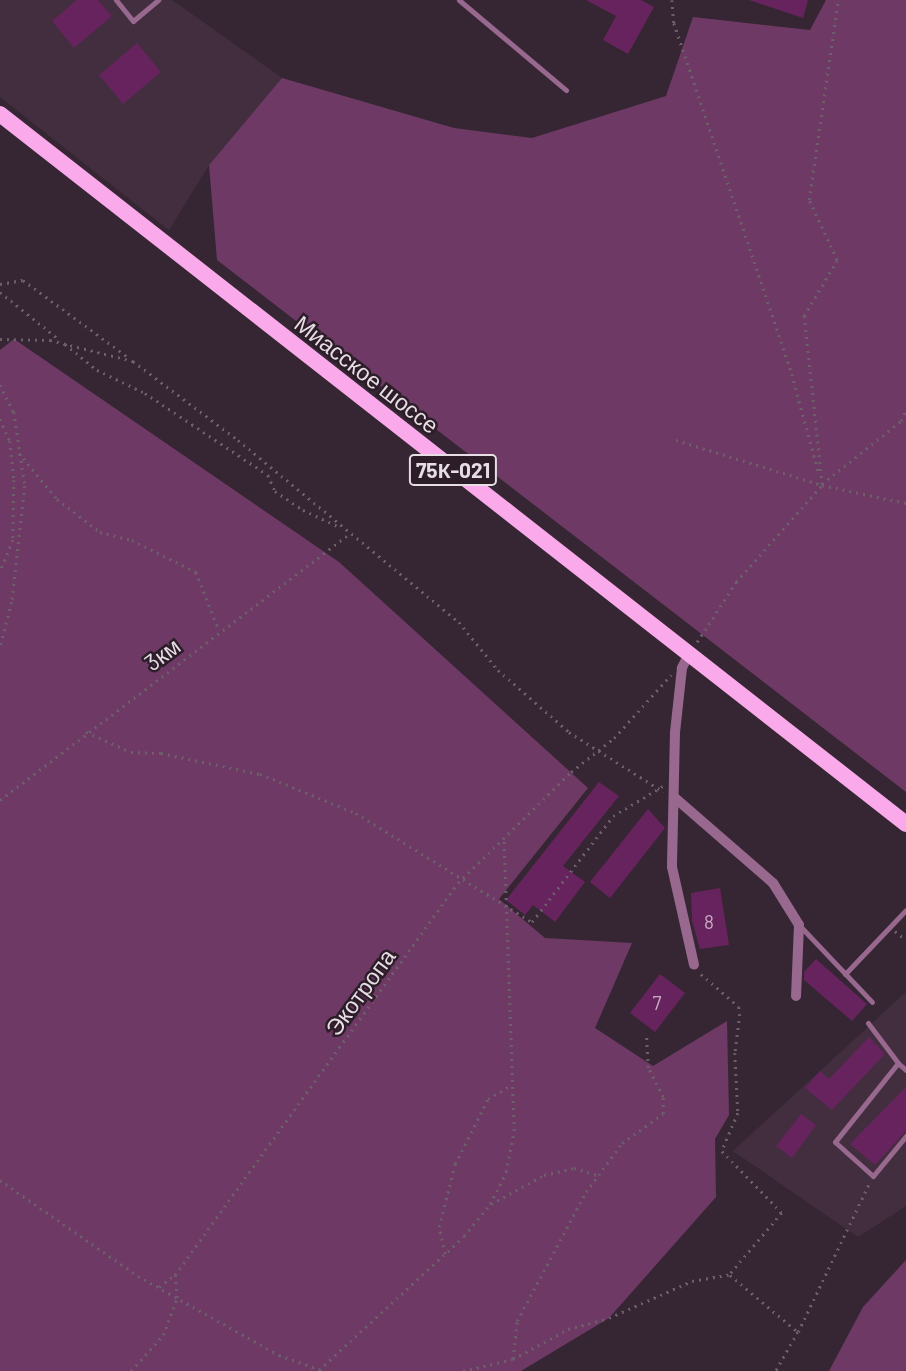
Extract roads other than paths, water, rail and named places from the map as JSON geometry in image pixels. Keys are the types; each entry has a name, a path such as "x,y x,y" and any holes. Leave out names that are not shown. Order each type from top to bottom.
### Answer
{"main road":[{"name":"Миасское шоссе","path":"0,114 686,661 906,824"}],"street":[{"path":"686,661 674,779 672,867 694,965"},
{"path":"674,797 773,883 799,925 796,996"}],"lane":[{"path":"116,0 133,21 158,0"},
{"path":"458,0 566,90"},
{"path":"845,974 906,909"},
{"path":"799,925 872,1002"},
{"path":"868,1023 906,1070"},
{"path":"898,1063 835,1142 873,1176 906,1136"}]}
